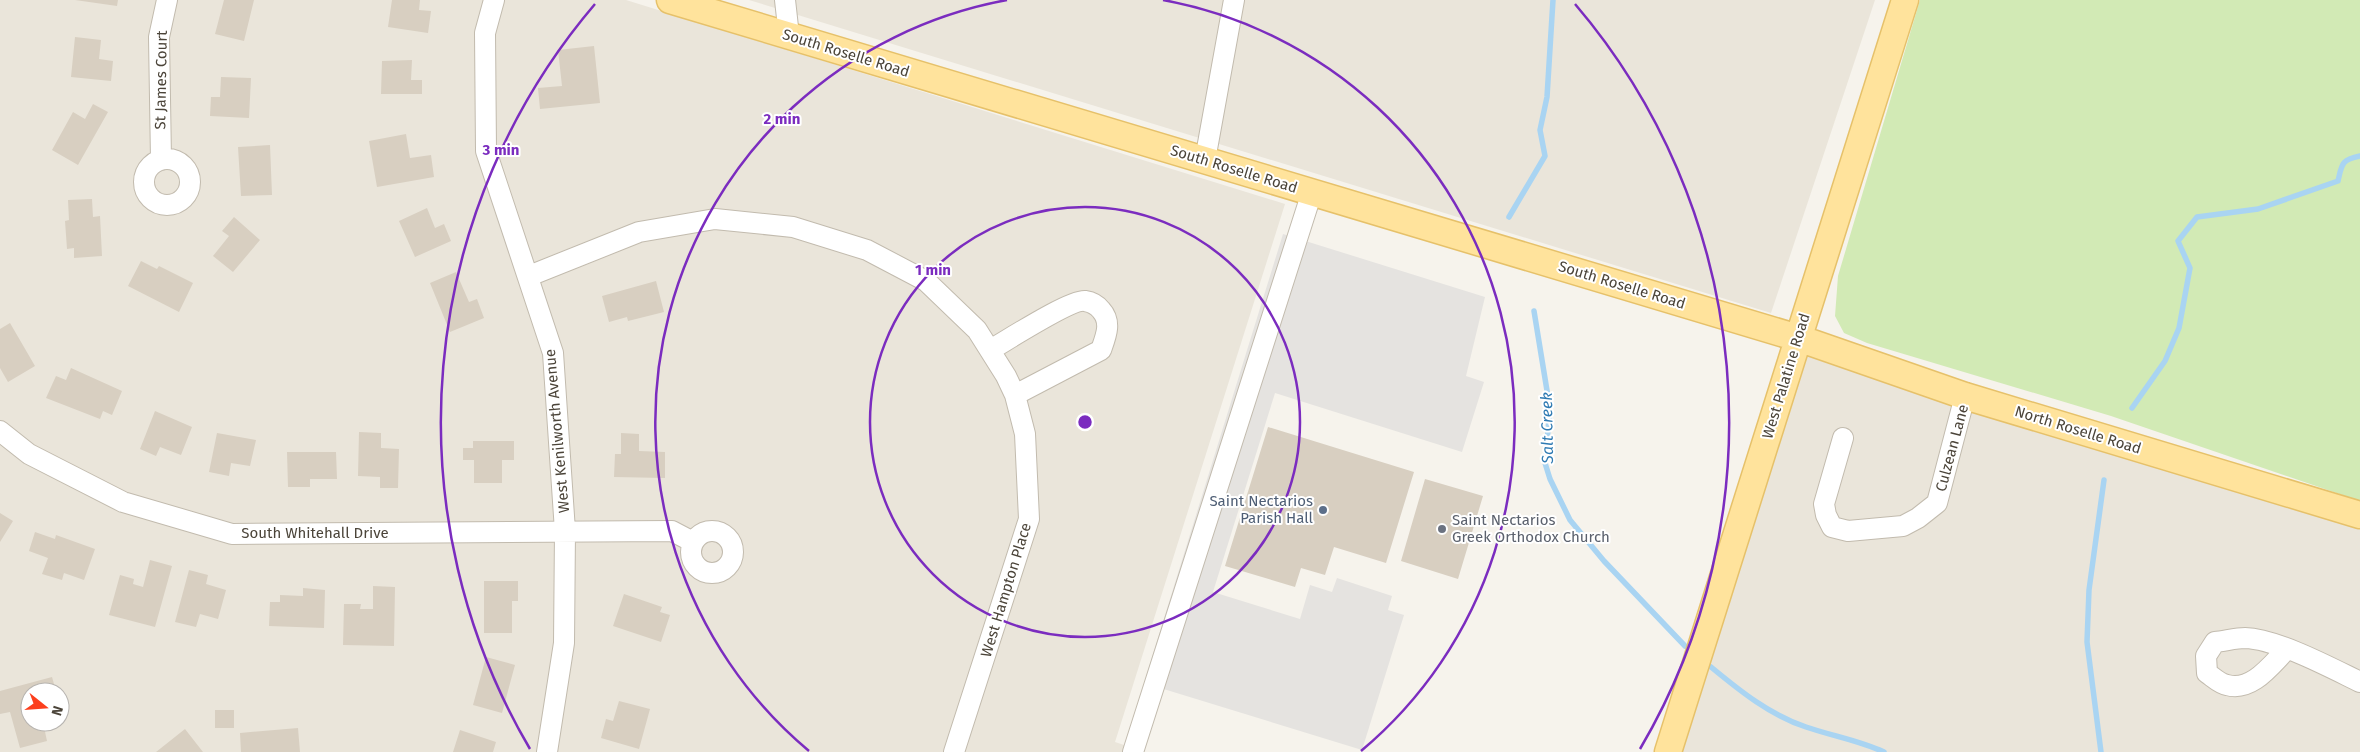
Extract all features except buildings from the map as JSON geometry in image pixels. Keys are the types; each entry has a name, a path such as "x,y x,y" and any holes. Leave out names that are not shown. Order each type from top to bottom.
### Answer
{"main road":[{"name":"South Roselle Road","path":"670,0 1798,338"},
{"name":"West Palatine Road","path":"1668,752 1905,0"},
{"name":"North Roselle Road","path":"1798,338 1965,396 2360,515"}],"street":[{"name":"St James Court","path":"161,160 159,37 167,0"},
{"name":"West Kenilworth Avenue","path":"494,0 485,33 486,151 553,353 565,531 564,643 547,752"},
{"path":"785,0 788,36"},
{"path":"1205,160 1234,0"},
{"path":"1133,752 1312,192"},
{"name":"West Hampton Place","path":"529,276 639,232 715,219 793,228 866,250 926,281 977,330 1015,394 1025,434 1029,519 954,752"},
{"path":"990,350 1068,306 1084,300 1095,304 1106,316 1107,334 1101,350 1015,394"},
{"name":"Culzean Lane","path":"1843,438 1824,504 1826,516 1832,526 1848,531 1903,526 1918,518 1937,503 1965,396"},
{"name":"South Whitehall Drive","path":"0,431 29,454 123,502 232,534 672,531 693,542"},
{"path":"2288,650 2360,682"}],"shaded area":[{"path":"0,0 626,0 1285,204 1115,742 1145,752 0,752"},
{"path":"749,0 1875,0 1771,313"},
{"path":"1283,234 1485,297 1466,376 1484,382 1462,452 1275,393 1213,592 1300,619 1310,585 1332,592 1337,578 1392,596 1388,610 1404,615 1362,750 1144,683"},
{"path":"1798,338 2360,515 2360,752 1668,752"}],"green space":[{"path":"1920,0 2360,0 2360,501 2111,416 1867,343 1844,333 1835,316 1838,276"}],"waterway":[{"name":"Salt Creek","path":"1509,217 1545,156 1540,130 1547,97 1553,0"},
{"path":"2132,408 2165,361 2179,328 2190,268 2178,241 2197,217 2258,209 2338,181 2343,164 2349,159 2360,156"},
{"name":"Salt Creek","path":"1534,311 1550,409 1545,463 1550,479 1570,520 1604,561 1685,646"},
{"path":"2101,752 2087,642 2089,590 2104,480"},
{"name":"Salt Creek","path":"1711,667 1744,693 1780,716 1806,727 1864,744 1884,752"}],"place":[{"name":"Saint Nectarios Parish Hall","path":"1323,510"},
{"name":"Saint Nectarios Greek Orthodox Church","path":"1442,529"}]}
